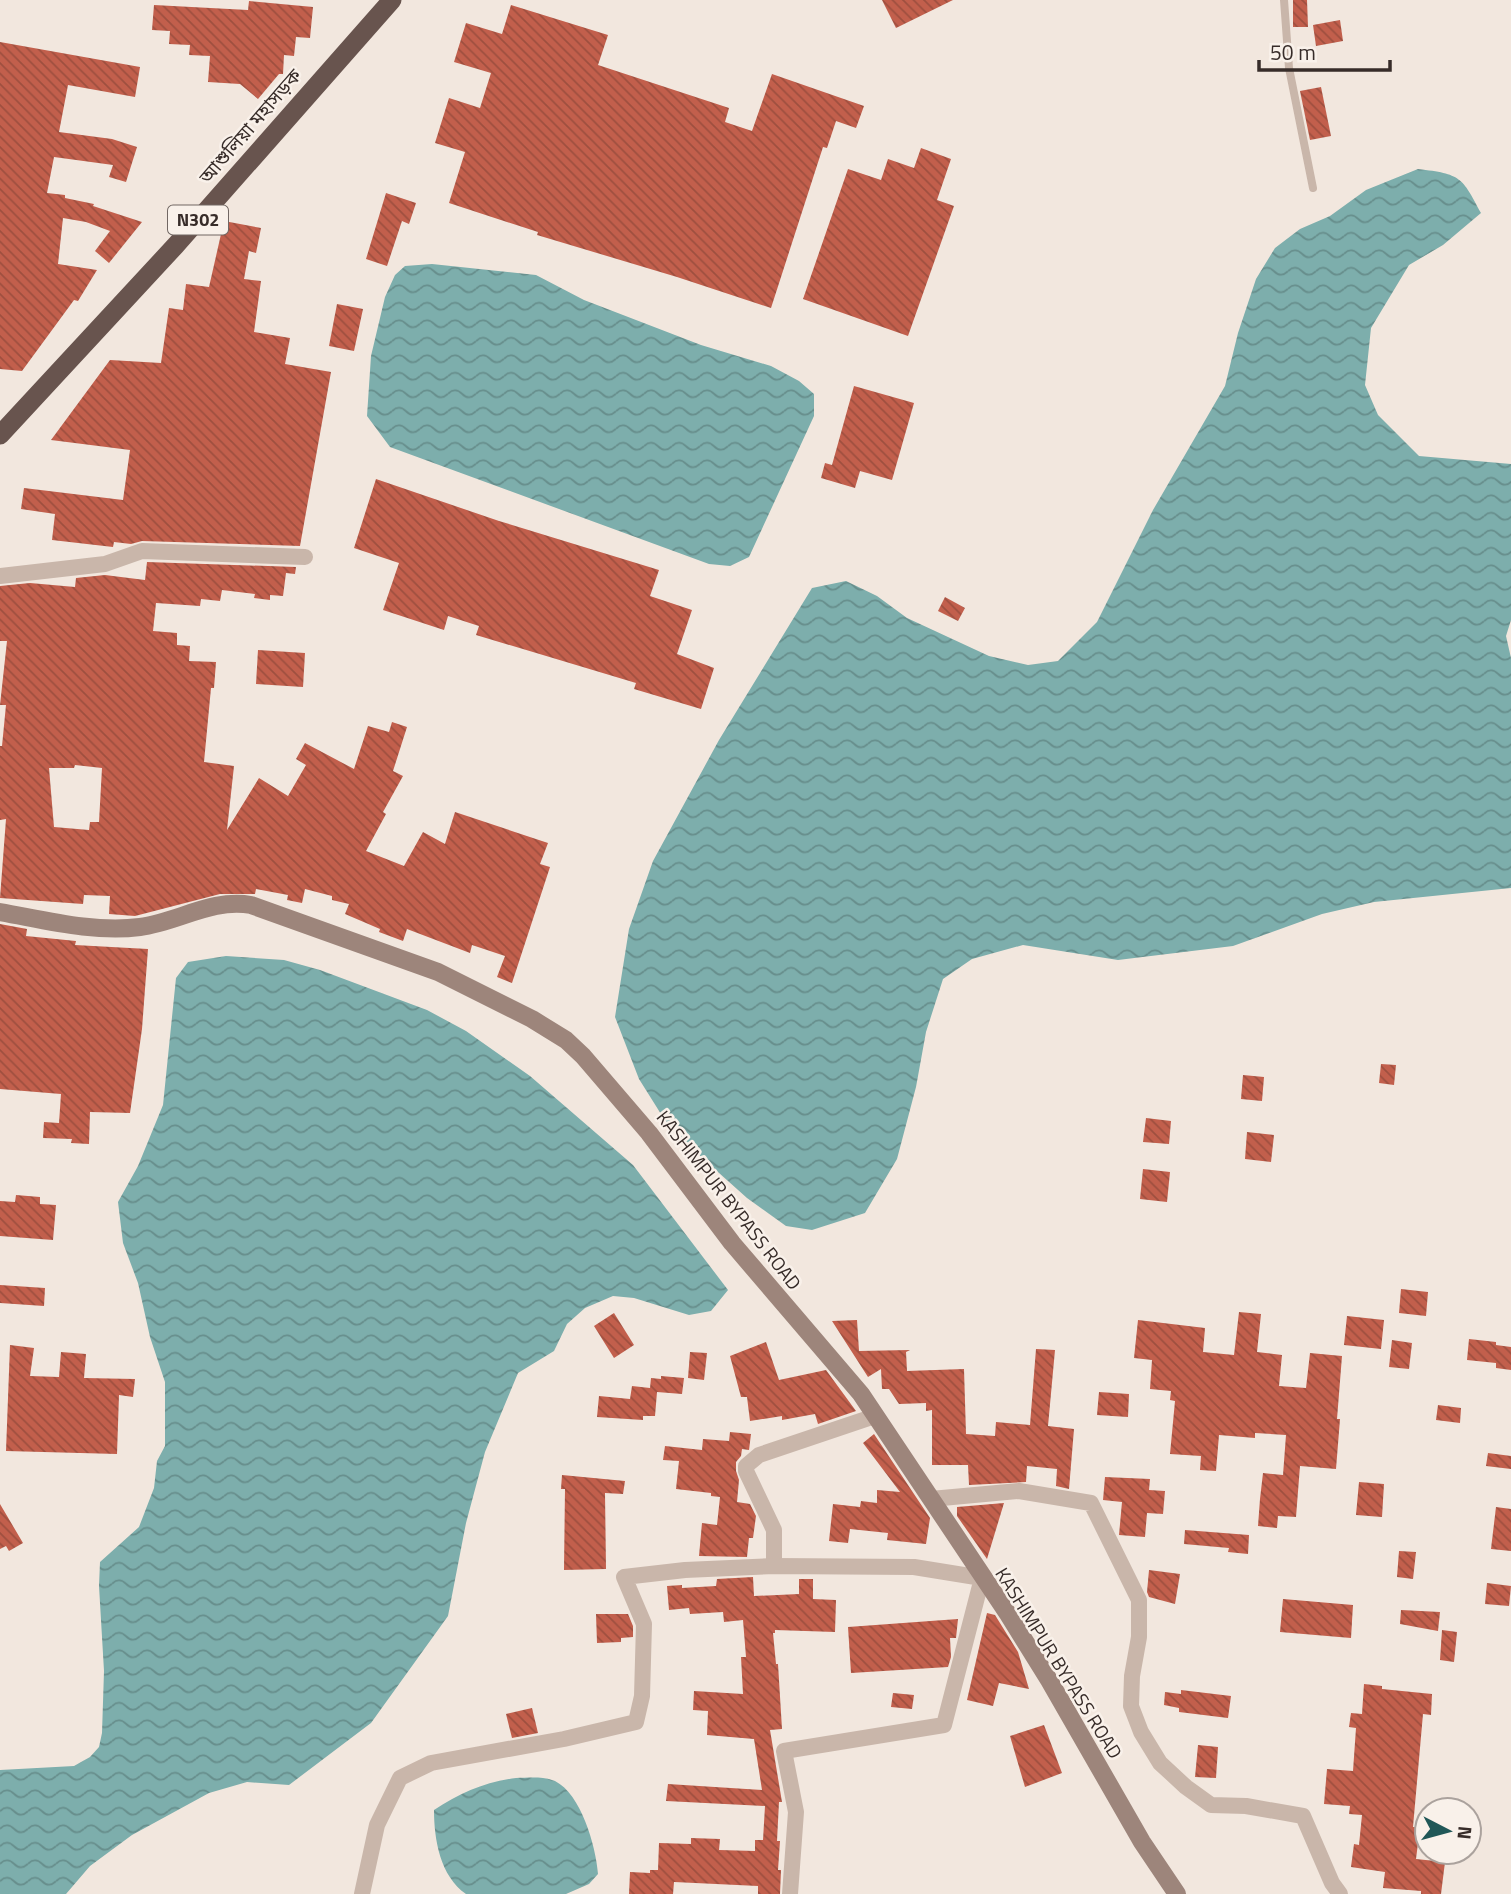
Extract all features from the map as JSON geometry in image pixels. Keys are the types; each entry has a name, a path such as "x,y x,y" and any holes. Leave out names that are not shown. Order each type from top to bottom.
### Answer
{"highway":[{"name":"আশুলিয়া মহাসড়ক","path":"0,435 176,244 391,0"}],"main road":[{"name":"KASHIMPUR BYPASS ROAD","path":"0,912 110,929 142,927 220,904 251,905 438,972 532,1019 566,1040 649,1133 732,1243 861,1394 1049,1680 1142,1842 1177,1894"}],"street":[{"path":"0,576 106,564 142,551 305,557"},
{"path":"774,1566 774,1530 746,1466 759,1455 875,1416"},
{"path":"931,1499 1020,1491 1091,1503 1139,1600 1139,1637 1132,1676 1131,1706 1160,1763 1211,1805 1246,1806 1303,1816 1340,1894"},
{"path":"362,1894 377,1825 400,1778 431,1763 564,1739 636,1722 642,1696 644,1624 624,1577 685,1570 774,1566 914,1567 982,1578 944,1725 784,1751 796,1812 790,1894"}],"lane":[{"path":"1284,0 1289,68 1312,188"}],"water":[{"path":"1418,169 1443,173 1458,179 1481,213 1443,245 1409,265 1371,328 1365,385 1378,415 1419,456 1511,464 1511,620 1506,636 1511,658 1511,888 1374,902 1322,914 1233,946 1118,960 1023,945 972,959 943,979 926,1032 916,1087 897,1159 865,1213 812,1230 786,1226 747,1198 671,1130 639,1079 615,1017 629,929 653,861 719,740 812,588 846,581 877,596 907,618 989,656 1028,665 1058,661 1097,622 1153,510 1225,386 1238,333 1256,279 1275,248 1300,229 1330,216 1366,190"},
{"path":"432,264 536,275 584,300 701,345 771,366 799,381 814,394 814,416 749,557 730,566 709,564 390,447 367,416 371,356 385,297 395,275 405,266"},
{"path":"226,956 284,960 320,970 427,1010 466,1031 530,1076 633,1165 728,1290 711,1311 689,1315 634,1298 613,1296 585,1308 567,1324 554,1351 518,1373 485,1452 466,1523 448,1616 371,1723 289,1785 247,1782 209,1793 132,1835 90,1866 66,1894 0,1894 0,1770 74,1766 90,1757 99,1747 104,1671 100,1562 139,1527 154,1488 157,1461 165,1446 165,1382 150,1337 138,1283 123,1243 118,1202 138,1166 163,1105 176,978 188,962"},
{"path":"516,1778 550,1779 572,1797 586,1822 597,1862 598,1874 589,1884 566,1894 466,1894 450,1877 437,1845 434,1810 473,1789"}],"building":[{"path":"882,0 953,0 896,28"},
{"path":"1293,0 1307,0 1308,27 1293,27"},
{"path":"249,1 313,7 310,38 296,37 294,56 284,55 283,74 279,74 258,99 240,84 208,82 210,56 189,55 190,45 169,44 170,31 152,30 154,5 248,10"},
{"path":"511,5 608,35 598,65 729,108 725,122 752,131 772,74 864,106 856,128 836,121 827,148 823,147 771,308 537,235 538,232 449,203 465,152 435,143 449,98 480,108 491,73 454,62 466,23 502,34"},
{"path":"1340,20 1343,41 1316,46 1313,25"},
{"path":"0,42 140,67 135,97 68,85 59,132 112,139 137,147 126,182 109,177 113,165 54,157 47,193 65,195 65,198 94,204 93,206 142,222 109,263 95,251 110,231 86,222 63,218 58,264 97,270 78,301 74,300 22,371 0,369"},
{"path":"1321,87 1331,136 1310,140 1300,91"},
{"path":"921,148 951,159 937,200 954,206 908,336 803,299 848,169 881,180 888,159 914,168"},
{"path":"386,193 416,203 409,224 402,221 387,266 366,259"},
{"path":"224,221 261,228 256,253 249,251 244,279 261,281 254,332 290,338 285,364 331,372 300,546 142,541 131,544 114,542 113,547 52,540 55,514 21,509 24,488 123,500 130,450 51,440 110,360 161,363 169,308 183,310 186,284 209,287"},
{"path":"337,304 363,309 354,351 329,346"},
{"path":"854,386 914,403 892,480 860,471 855,488 821,478 825,463 832,465"},
{"path":"376,479 499,521 659,570 650,596 692,610 677,654 714,668 701,709 634,689 636,683 476,635 479,626 448,616 444,630 383,610 399,563 354,548"},
{"path":"147,562 296,567 295,574 286,573 283,596 270,595 270,600 254,598 255,594 222,590 220,601 201,599 200,606 156,603 153,631 177,633 177,645 190,646 189,661 216,662 204,762 234,766 227,830 259,778 288,796 306,765 296,759 305,743 354,769 368,726 389,732 392,722 407,727 393,771 403,776 366,851 404,866 423,832 445,844 455,812 548,843 540,864 550,867 512,983 497,977 505,956 472,945 470,953 407,929 403,941 345,914 349,904 305,889 302,903 287,900 288,895 256,889 255,894 220,894 135,916 109,914 110,896 84,895 83,904 0,898 6,819 0,820 0,746 6,705 0,705 7,641 0,641 0,586 30,583 75,587 76,578 105,575 145,580","holes":["75,765 102,768 99,822 90,822 89,830 54,827 49,768 74,768"]},
{"path":"945,597 965,608 958,621 938,611"},
{"path":"258,650 305,653 303,687 256,684"},
{"path":"0,924 27,929 26,936 76,941 75,945 148,949 142,1029 130,1113 90,1112 89,1144 71,1143 72,1139 43,1138 44,1122 59,1123 61,1094 0,1089"},
{"path":"1381,1064 1396,1065 1394,1085 1379,1083"},
{"path":"1243,1075 1264,1077 1262,1101 1241,1099"},
{"path":"1146,1118 1171,1121 1169,1144 1143,1142"},
{"path":"1247,1132 1274,1135 1271,1162 1245,1159"},
{"path":"1143,1169 1170,1172 1167,1202 1140,1199"},
{"path":"16,1195 40,1197 40,1204 56,1205 53,1240 0,1236 0,1201 15,1202"},
{"path":"0,1285 45,1288 44,1306 0,1303"},
{"path":"1401,1289 1428,1292 1426,1316 1399,1313"},
{"path":"1239,1312 1261,1314 1257,1352 1282,1355 1279,1386 1306,1388 1310,1353 1342,1356 1336,1469 1300,1466 1296,1517 1278,1516 1277,1528 1258,1526 1260,1499 1263,1473 1283,1475 1286,1435 1255,1433 1255,1438 1219,1435 1216,1471 1200,1470 1201,1456 1170,1454 1175,1401 1170,1400 1171,1391 1150,1389 1152,1360 1134,1358 1138,1320 1205,1328 1203,1352 1234,1355"},
{"path":"614,1313 634,1345 614,1358 594,1326"},
{"path":"1347,1316 1384,1320 1381,1349 1344,1345"},
{"path":"857,1320 859,1351 910,1350 906,1352 907,1371 964,1369 966,1434 995,1436 996,1422 1030,1425 1036,1349 1055,1350 1048,1426 1074,1429 1069,1489 1056,1486 1057,1469 1027,1466 1026,1482 969,1485 968,1465 932,1465 932,1410 926,1411 926,1403 899,1404 889,1389 882,1389 881,1369 868,1377 832,1321"},
{"path":"1469,1339 1496,1342 1496,1345 1511,1347 1511,1370 1496,1368 1496,1363 1467,1360"},
{"path":"1392,1340 1412,1343 1409,1369 1389,1367"},
{"path":"766,1342 779,1380 826,1370 856,1411 818,1424 815,1414 782,1420 782,1416 750,1421 747,1397 741,1397 730,1356"},
{"path":"10,1345 34,1348 30,1376 59,1377 61,1352 86,1354 84,1378 135,1379 133,1397 119,1395 117,1454 6,1451"},
{"path":"690,1352 707,1353 704,1380 688,1378"},
{"path":"661,1376 684,1378 682,1394 657,1392 655,1416 643,1416 643,1420 597,1417 599,1396 630,1399 632,1386 650,1388 651,1378 661,1379"},
{"path":"1099,1392 1129,1394 1128,1417 1097,1415"},
{"path":"1438,1405 1461,1408 1460,1423 1436,1420"},
{"path":"730,1432 751,1434 749,1450 742,1449 736,1462 736,1471 739,1480 737,1502 750,1504 756,1516 753,1538 749,1538 747,1557 699,1556 702,1523 717,1525 720,1497 711,1496 711,1493 676,1489 679,1461 663,1460 665,1446 702,1450 703,1439 729,1441"},
{"path":"874,1434 930,1518 926,1544 887,1540 888,1533 850,1529 848,1543 829,1541 833,1504 860,1507 861,1501 877,1503 877,1490 900,1492 863,1443"},
{"path":"1488,1453 1511,1456 1511,1469 1486,1466"},
{"path":"562,1475 625,1481 623,1494 605,1493 606,1569 564,1570 565,1489 561,1489"},
{"path":"1105,1477 1150,1479 1149,1490 1165,1491 1163,1514 1147,1513 1145,1537 1119,1535 1122,1502 1103,1500"},
{"path":"1359,1482 1384,1484 1382,1517 1356,1515"},
{"path":"1004,1503 987,1559 957,1516 957,1507"},
{"path":"0,1504 23,1543 9,1551 6,1546 0,1549"},
{"path":"1496,1507 1511,1509 1511,1551 1491,1549"},
{"path":"1185,1530 1249,1535 1248,1554 1228,1552 1229,1548 1184,1544"},
{"path":"1399,1551 1416,1552 1413,1579 1397,1577"},
{"path":"1149,1570 1180,1574 1175,1604 1149,1597"},
{"path":"753,1577 754,1596 799,1594 799,1579 813,1579 813,1599 836,1600 835,1632 775,1630 773,1633 782,1729 770,1730 782,1802 779,1802 777,1841 780,1841 780,1894 758,1894 758,1886 674,1882 673,1894 629,1894 630,1872 650,1873 650,1870 658,1870 659,1843 691,1844 691,1838 720,1839 719,1850 755,1851 755,1840 763,1840 765,1806 666,1801 668,1784 762,1790 754,1739 707,1735 708,1711 693,1710 694,1691 743,1694 741,1657 746,1657 743,1620 724,1622 723,1612 690,1614 689,1608 669,1610 667,1586 716,1586 717,1579"},
{"path":"1487,1583 1511,1586 1509,1606 1485,1604"},
{"path":"1283,1599 1353,1605 1351,1638 1280,1632"},
{"path":"1401,1610 1440,1612 1438,1631 1400,1624"},
{"path":"987,1613 995,1615 1018,1652 1029,1689 999,1683 993,1706 967,1700"},
{"path":"596,1614 628,1614 633,1626 633,1637 621,1638 621,1642 597,1643"},
{"path":"958,1619 956,1638 950,1638 951,1657 948,1667 851,1673 848,1627"},
{"path":"1442,1630 1457,1632 1454,1662 1440,1660"},
{"path":"1364,1684 1382,1686 1382,1689 1432,1694 1431,1715 1423,1714 1416,1796 1413,1796 1413,1866 1444,1866 1441,1894 1383,1888 1385,1872 1351,1867 1354,1844 1359,1845 1362,1815 1349,1814 1350,1806 1324,1804 1327,1769 1353,1771 1356,1728 1349,1727 1351,1713 1362,1714"},
{"path":"1181,1690 1231,1696 1228,1718 1179,1712 1179,1708 1164,1705 1165,1692 1181,1694"},
{"path":"893,1693 914,1695 912,1709 891,1707"},
{"path":"532,1708 538,1733 512,1738 506,1714"},
{"path":"1044,1725 1062,1773 1025,1787 1010,1736"},
{"path":"1198,1745 1218,1747 1216,1778 1195,1777"}]}
